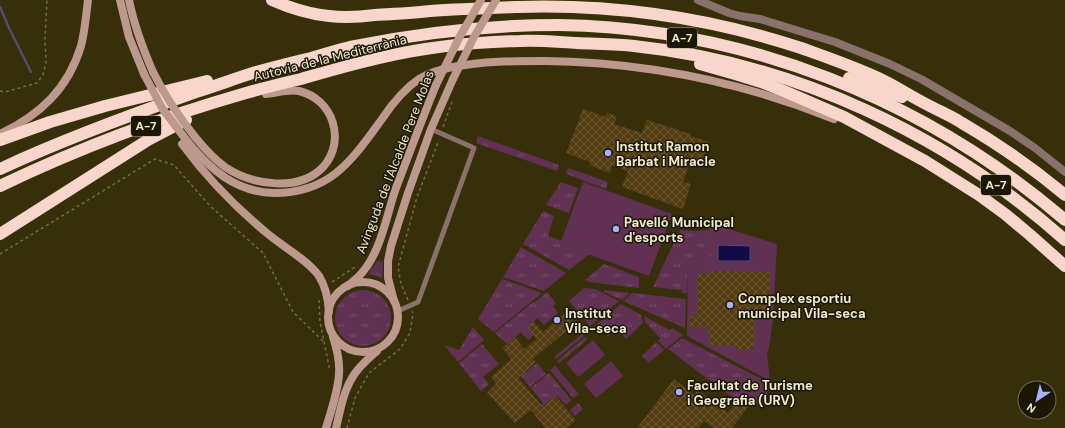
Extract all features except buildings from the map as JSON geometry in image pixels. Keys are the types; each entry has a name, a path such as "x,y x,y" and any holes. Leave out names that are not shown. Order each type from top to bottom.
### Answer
{"highway":[{"path":"272,0 302,11 331,16 349,17 461,9 551,6 611,9 671,16 760,35 817,54 874,76 893,86 961,122 1005,150 1031,168 1065,196"},
{"name":"Autovia de la Mediterrània","path":"0,169 107,124 176,99 257,72 348,48 449,31 498,27 561,25 654,33 729,47 784,62 833,80 904,112 946,134 972,150 1017,182 1065,220"},
{"name":"Autovia de la Mediterrània","path":"0,186 70,155 186,112 246,93 384,57 420,50 523,40 632,45 693,55 753,69 812,88 870,112 922,138 978,172 1028,209 1065,240"},
{"path":"632,45 648,53 713,68 761,82 844,117 925,161 979,195 1029,234 1065,266"},
{"path":"784,62 802,62 926,104"},
{"path":"0,140 50,122 119,102 235,74 257,72"},
{"path":"0,234 158,134 191,118 289,87 297,80"}],"street":[{"path":"0,134 34,114 61,86 76,60 84,30 88,0"},
{"path":"120,0 129,37 144,74 162,108 198,164 224,195 264,231 313,269 325,286 328,297 328,322 337,349 339,374 337,388 326,428"},
{"path":"129,0 138,34 161,88 176,112 212,156 225,167 238,174 250,179 267,183 298,181 313,175 324,166 334,147 334,125 329,113 313,97 299,91 284,91 266,94"},
{"name":"Avinguda de l'Alcalde Pere Molas","path":"348,286 360,275 375,251 419,126 436,85 458,38 481,0"},
{"name":"Avinguda de l'Alcalde Pere Molas","path":"394,301 388,278 388,261 391,246 408,193 431,129 453,79 474,37 496,0"},
{"path":"698,0 729,13 760,20 835,42 890,64 921,79 1010,131 1035,148 1065,172"},
{"path":"184,142 212,169 239,186 250,190 265,192 285,193 298,191 309,188 338,173 359,151 400,96 418,80 429,74 451,67 493,61 608,64 677,74 714,81 768,95 868,131"},
{"path":"329,311 332,300 339,292 358,282 374,284 388,292 398,311 398,322 395,332 389,341 359,368 352,377 345,392 336,428"},
{"path":"332,332 338,342 358,352 370,352 380,348"}],"lane":[{"path":"398,311 418,302 474,148 431,129"}],"path":[{"path":"0,91 5,92 37,83 43,75 46,63 45,38 47,0"},
{"path":"347,428 355,398 369,373 400,349 410,333 413,313 401,284 398,267 418,197 454,98"},
{"path":"0,254 155,159 174,165 210,206 263,253 292,312 325,343"},
{"name":"Avinguda de l'Alcalde Pere Molas","path":"325,286 357,265"},
{"path":"325,286 318,291 318,303 320,322 331,373"}],"green space":[{"path":"478,136 559,165 557,171 476,143"},
{"path":"568,168 608,182 606,189 566,174"},
{"path":"561,182 578,188 569,213 546,205"},
{"name":"Pavelló Municipal d'esports","path":"583,182 672,214 649,276 560,244"},
{"path":"543,211 554,216 548,236 592,252 569,270 523,244"},
{"name":"Complex esportiu municipal Vila-seca","path":"710,223 777,244 773,319 767,353 770,381 687,336 688,261 711,262"},
{"path":"709,225 775,245 688,269 687,293 682,293 682,290 653,287 680,230 708,230"},
{"path":"521,247 566,273 544,291 503,277"},
{"path":"377,261 383,262 382,279 378,276 368,274"},
{"path":"604,264 639,277 639,288 590,282 585,280"},
{"path":"502,279 542,293 494,332 478,319"},
{"path":"584,288 595,289 619,301 590,326 569,301"},
{"path":"363,290 374,292 383,298 389,307 391,318 389,329 383,338 374,344 363,346 352,344 343,338 337,329 335,318 337,307 343,298 352,292"},
{"path":"604,290 630,293 622,300 604,292"},
{"path":"547,292 556,303 553,306 558,313 544,325 538,318 528,327 534,335 528,340 521,332 507,344 495,333 533,302 534,303"},
{"path":"632,293 686,299 685,328 623,301"},
{"path":"621,304 641,315 643,323 626,339 616,328 608,336 597,324"},
{"path":"644,316 670,330 672,328 683,335 666,349 658,341 660,338 645,322"},
{"path":"473,327 484,340 458,362 444,345 459,350"},
{"path":"582,334 584,336 556,359 554,357"},
{"path":"585,337 587,340 559,363 557,361"},
{"path":"682,338 773,385 758,405 744,393 737,401 668,349"},
{"path":"593,340 605,355 578,377 566,363"},
{"path":"656,342 664,350 649,363 642,356"},
{"path":"482,344 499,364 483,377 489,384 481,391 459,363"},
{"path":"611,361 623,376 596,398 584,384"},
{"path":"537,363 546,374 530,387 521,376"},
{"path":"555,366 579,394 573,398 550,370"},
{"path":"549,373 571,400 566,405 557,395 542,407 541,405 543,403 531,388"},
{"path":"578,403 583,409 575,416 570,410"}],"shaded area":[{"path":"718,245 750,246 750,261 718,261"}],"waterway":[{"path":"0,7 31,72"}],"place":[{"name":"Institut Ramon Barbat i Miracle","path":"608,153"},
{"name":"Pavelló Municipal d'esports","path":"616,229"},
{"name":"Complex esportiu municipal Vila-seca","path":"730,305"},
{"name":"Institut Vila-seca","path":"557,320"},
{"name":"Facultat de Turisme i Geografia (URV)","path":"679,392"}]}
